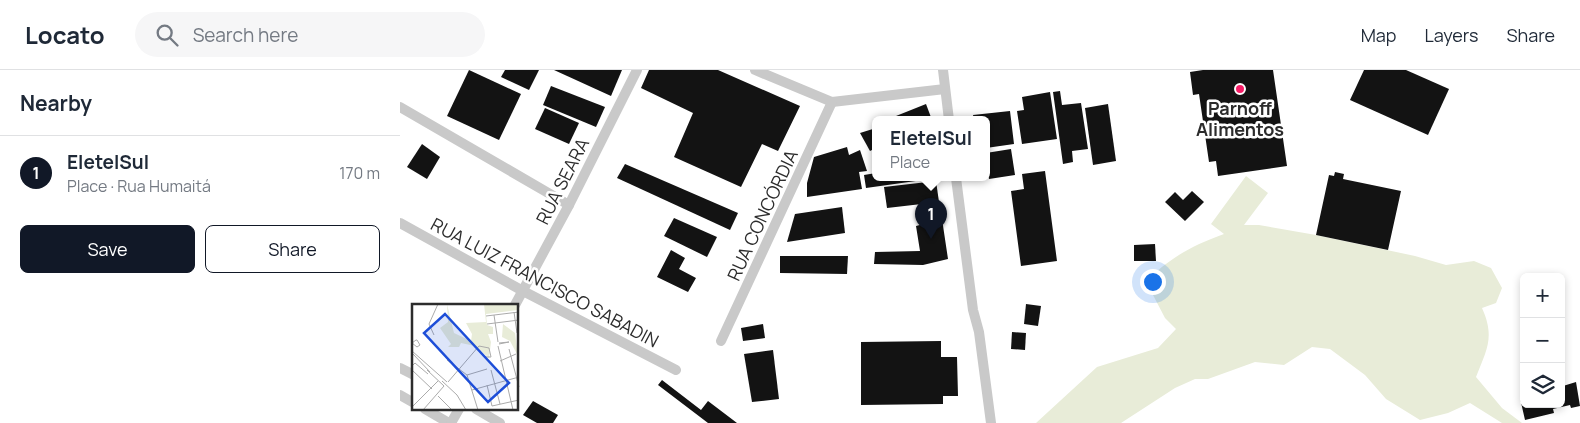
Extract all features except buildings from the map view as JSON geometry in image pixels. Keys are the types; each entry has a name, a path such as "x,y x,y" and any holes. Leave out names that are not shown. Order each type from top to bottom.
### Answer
{"street":[{"name":"RUA SEARA","path":"516,304 569,205 637,70"},
{"path":"755,70 832,102 945,89"},
{"path":"943,70 948,116"},
{"name":"RUA CONCÓRDIA","path":"721,341 832,102"},
{"path":"400,107 569,205"},
{"path":"956,181 991,423"},
{"name":"RUA LUIZ FRANCISCO SABADIN","path":"400,223 523,291 676,370"},
{"path":"400,368 412,374"},
{"path":"400,395 412,402"},
{"path":"427,410 450,423 458,410"},
{"path":"478,410 500,423"}],"green space":[{"path":"1246,176 1268,193 1244,225 1259,225 1316,235 1415,256 1446,265 1474,261 1491,268 1502,288 1496,303 1482,308 1489,335 1486,351 1476,377 1502,408 1522,423 1502,423 1470,403 1448,413 1420,420 1386,399 1365,375 1330,349 1312,347 1284,365 1255,362 1208,379 1195,379 1175,388 1121,423 1036,423 1097,367 1158,348 1176,329 1165,318 1153,295 1156,272 1172,259 1188,250 1224,234 1211,224"}],"place":[{"name":"Parnoff Alimentos","path":"1240,89"},
{"name":"EletelSul","path":"931,239"}]}
